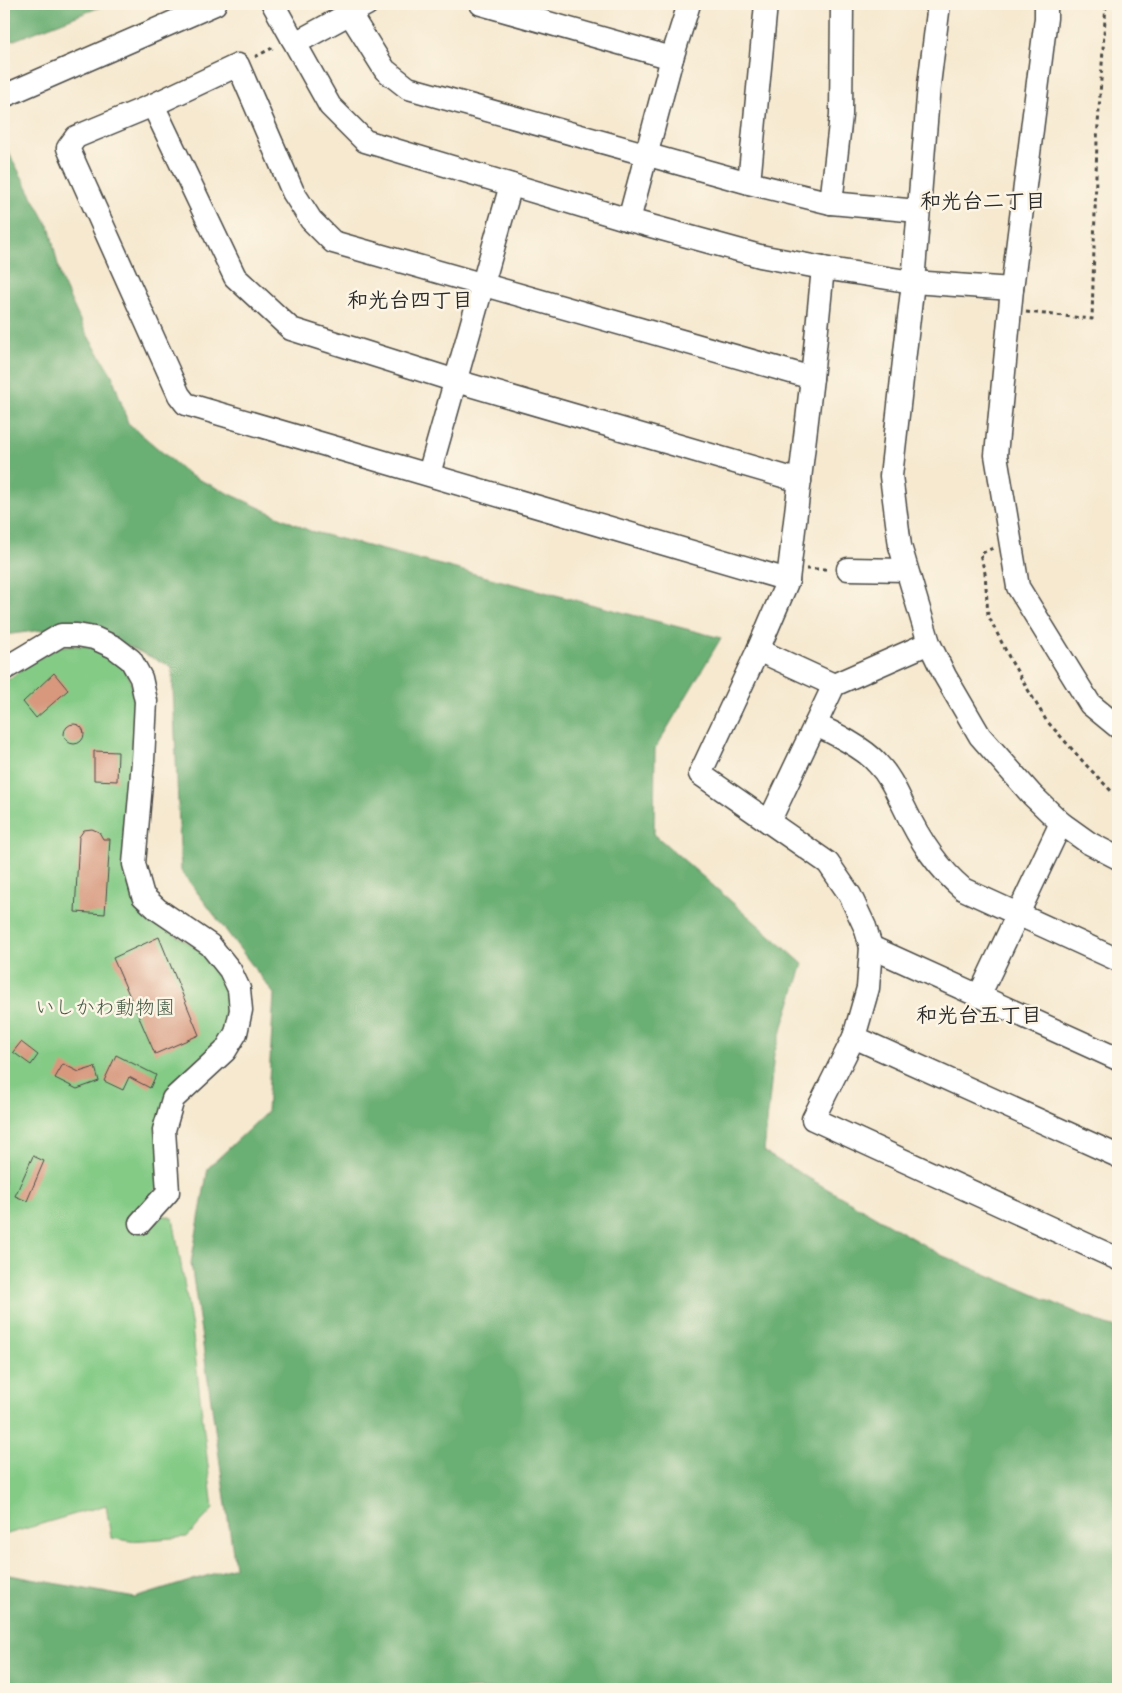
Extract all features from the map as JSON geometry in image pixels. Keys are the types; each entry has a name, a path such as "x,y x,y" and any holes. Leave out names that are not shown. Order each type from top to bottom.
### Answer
{"street":[{"path":"4,96 215,4"},
{"path":"273,4 330,106 365,141 629,220 760,256 1011,300"},
{"path":"481,4 672,58"},
{"path":"629,220 672,58 689,4"},
{"path":"749,183 766,4"},
{"path":"831,203 841,116 842,4"},
{"path":"939,4 918,211 913,282 891,476 900,546 929,643 945,676 980,736 1032,795 1061,823 1089,843 1118,858"},
{"path":"1046,4 1046,18 1011,300 996,455 1018,587 1090,704 1118,727"},
{"path":"292,38 302,40 358,9 384,70 408,88 646,155 831,203 918,211"},
{"path":"788,575 186,404 179,395 68,148 76,137 153,106 238,65 293,192 311,220 333,242 812,378"},
{"path":"153,106 235,277 292,329 456,381 800,481"},
{"path":"429,474 511,185"},
{"path":"823,268 812,378 788,575 758,650 700,774 828,863 850,895 864,927 870,947 868,988 854,1037 813,1119 1118,1259"},
{"path":"848,570 906,570"},
{"path":"4,668 61,635 77,634 94,638 114,647 130,660 141,678 146,701 134,864 143,896 157,909 210,945 230,970 239,988 241,1010 236,1033 225,1051 173,1099 164,1130 168,1192 140,1223"},
{"path":"769,822 834,685 929,643"},
{"path":"758,650 834,685"},
{"path":"815,724 833,732 877,762 898,793 930,854 946,875 963,890 1118,960"},
{"path":"979,996 1061,823"},
{"path":"870,947 1118,1059"},
{"path":"854,1037 1118,1156"}],"path":[{"path":"1011,300 1092,319 1097,140 1106,4"},
{"path":"238,65 292,38"},
{"path":"1010,539 980,554 985,573 988,614 1011,661 1046,720 1118,798"},
{"path":"788,575 848,570"}],"green space":[{"path":"4,4 108,4 4,44"},
{"path":"4,144 50,229 61,279 85,331 112,375 128,423 189,475 310,531 721,638 655,749 654,834 803,964 774,1054 764,1152 941,1255 1106,1325 1118,1328 1118,1685 1013,1689 4,1689 4,1574 135,1598 235,1567 191,1263 208,1168 267,1112 274,994 181,871 172,667 82,625 4,635"},
{"name":"いしかわ動物園","path":"61,646 86,646 116,657 130,679 137,708 133,896 165,928 206,954 222,970 233,1009 224,1037 166,1090 161,1181 142,1209 173,1218 192,1328 213,1509 187,1537 130,1541 111,1538 106,1505 4,1535 4,683 30,663"}],"building":[{"path":"54,673 68,690 36,718 23,702"},
{"path":"74,724 81,727 84,734 81,741 74,744 67,741 64,734 67,727"},
{"path":"94,751 118,752 117,781 94,780"},
{"path":"92,829 99,832 103,839 110,839 105,914 75,912 79,837 84,830"},
{"path":"159,937 199,1035 155,1054 113,958"},
{"path":"21,1042 38,1055 31,1065 13,1052"},
{"path":"116,1055 156,1075 150,1088 129,1077 123,1090 104,1081"},
{"path":"63,1064 79,1072 95,1067 99,1081 77,1089 55,1078"},
{"path":"33,1156 44,1161 27,1201 15,1196"}],"district":[{"name":"和光台二丁目","path":"983,203"},
{"name":"和光台四丁目","path":"410,302"},
{"name":"和光台五丁目","path":"979,1017"}]}
